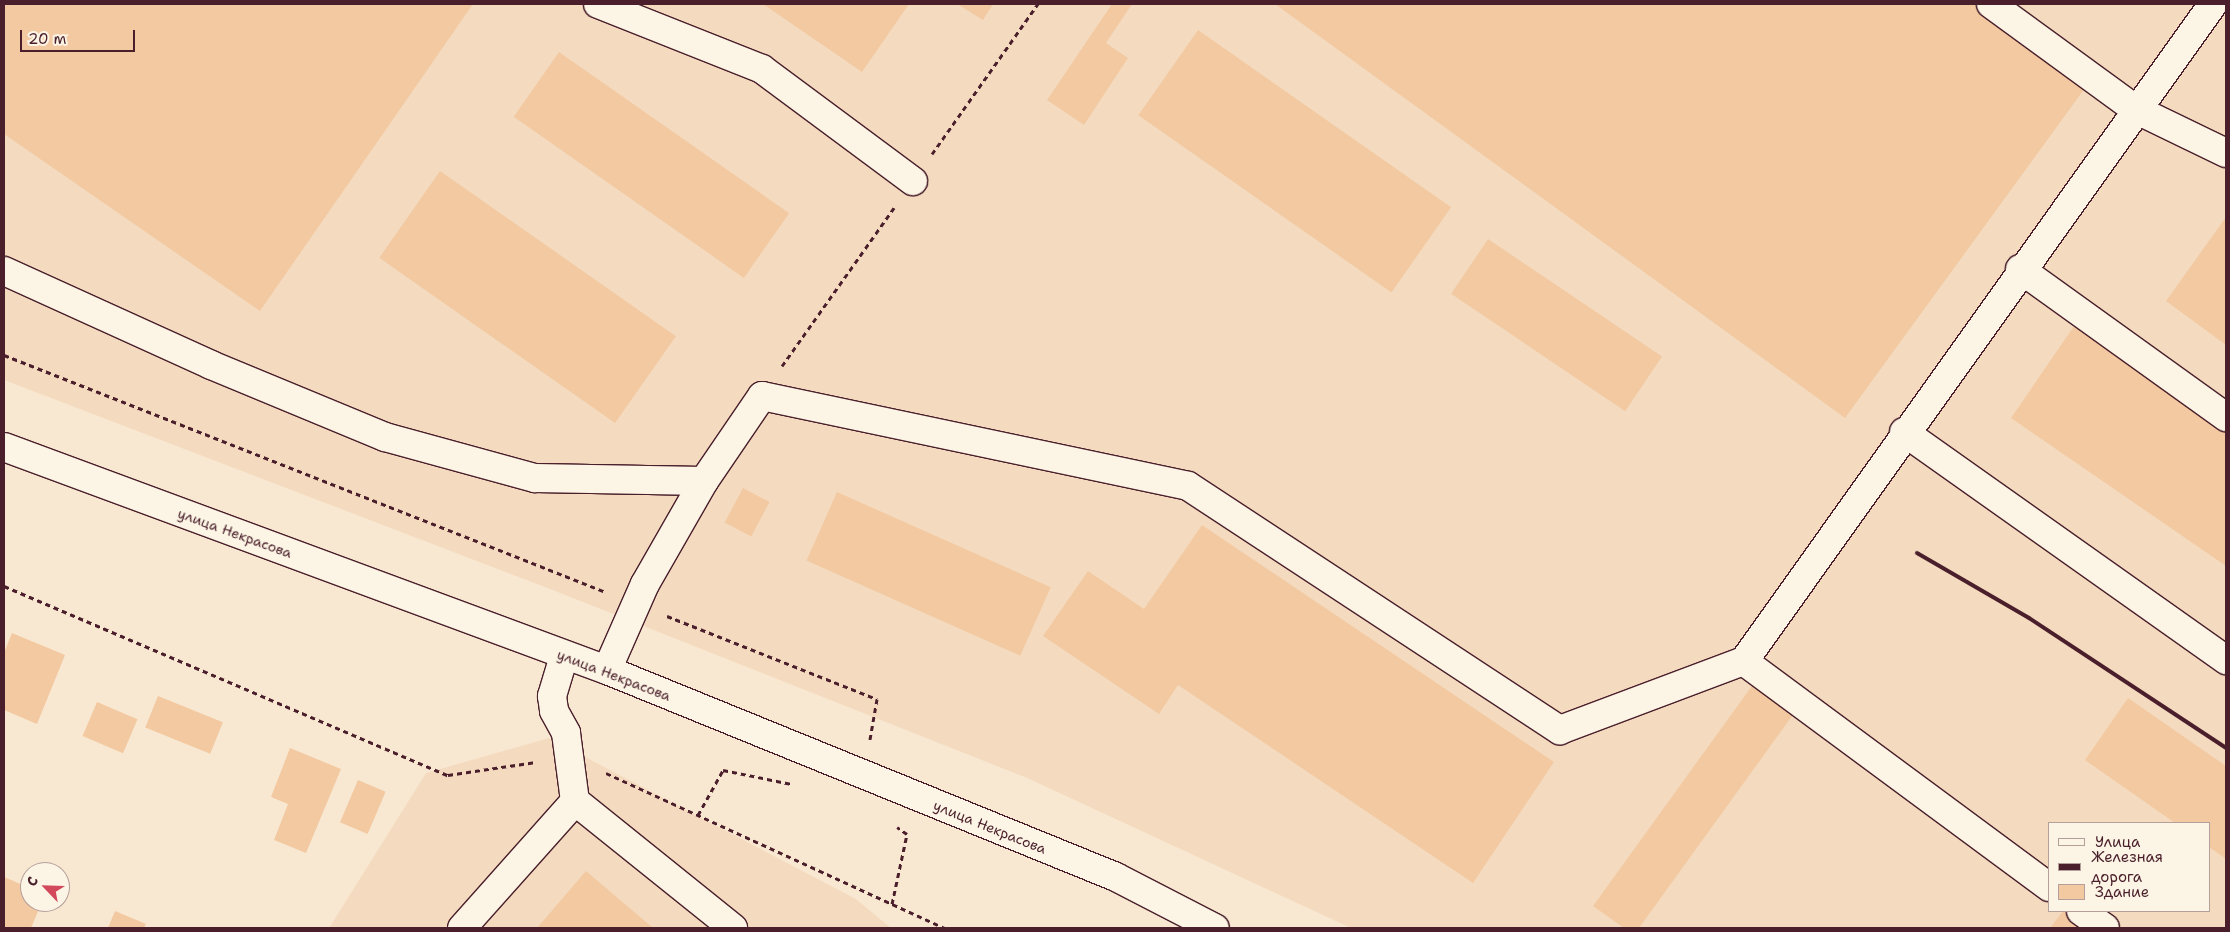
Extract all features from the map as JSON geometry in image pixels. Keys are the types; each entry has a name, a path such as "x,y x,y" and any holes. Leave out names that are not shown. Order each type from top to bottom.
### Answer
{"main road":[{"path":"598,4 762,69 913,181"},
{"path":"1991,4 2135,109 2226,153"},
{"path":"607,670 634,603 704,481 762,396 1188,486 1560,730 1744,662 2020,269 2213,4"},
{"path":"2020,269 2226,417"},
{"path":"4,271 211,365 385,437 535,478 704,481"},
{"path":"1904,432 2226,660"},
{"name":"улица Некрасова","path":"4,447 564,656 607,670 1116,878 1215,928"},
{"path":"564,656 552,696 554,711 566,733 575,801 733,928"},
{"path":"1744,662 2048,886"},
{"path":"462,928 575,801"},
{"path":"2082,912 2104,928"}],"path":[{"path":"4,355 877,698"},
{"path":"4,586 448,776 569,756 944,928"},
{"path":"698,815 724,770 798,786"}],"shaded area":[{"path":"4,4 2226,4 2226,928 1351,928 1027,778 550,589 4,380"},
{"path":"549,738 856,899 891,928 329,928 426,773"}],"building":[{"path":"4,4 473,4 260,311 4,134"},
{"path":"763,4 909,4 862,72"},
{"path":"957,4 993,4 983,20"},
{"path":"1112,4 1132,4 1106,43 1128,58 1084,125 1047,100"},
{"path":"1275,4 1977,4 2088,84 1845,418"},
{"path":"1198,30 1451,207 1391,292 1138,115"},
{"path":"559,52 789,213 744,278 514,117"},
{"path":"440,171 676,336 615,423 379,258"},
{"path":"2226,217 2226,345 2166,301"},
{"path":"1488,239 1662,356 1625,411 1451,294"},
{"path":"2085,310 2226,407 2226,566 2011,418"},
{"path":"743,488 769,502 751,537 725,522"},
{"path":"837,492 1051,587 1020,656 806,561"},
{"path":"1202,525 1554,762 1473,883 1178,685 1159,714 1043,636 1088,571 1144,609"},
{"path":"12,633 65,655 37,724 4,710 4,653"},
{"path":"1754,683 1795,712 1639,928 1624,928 1593,906"},
{"path":"158,696 223,722 210,754 145,728"},
{"path":"2128,698 2226,766 2226,859 2210,848 2210,822 2174,822 2085,760"},
{"path":"97,702 138,719 123,753 83,736"},
{"path":"290,748 341,769 306,853 274,840 288,804 271,797"},
{"path":"358,780 386,792 368,834 340,822"},
{"path":"586,871 653,928 537,928"},
{"path":"4,877 20,884 20,912 38,912 31,928 4,928"},
{"path":"115,911 146,924 144,928 108,928"},
{"path":"2062,912 2091,912 2114,928 2050,928"}],"railway":[{"path":"1917,553 2029,618 2226,748"}]}
